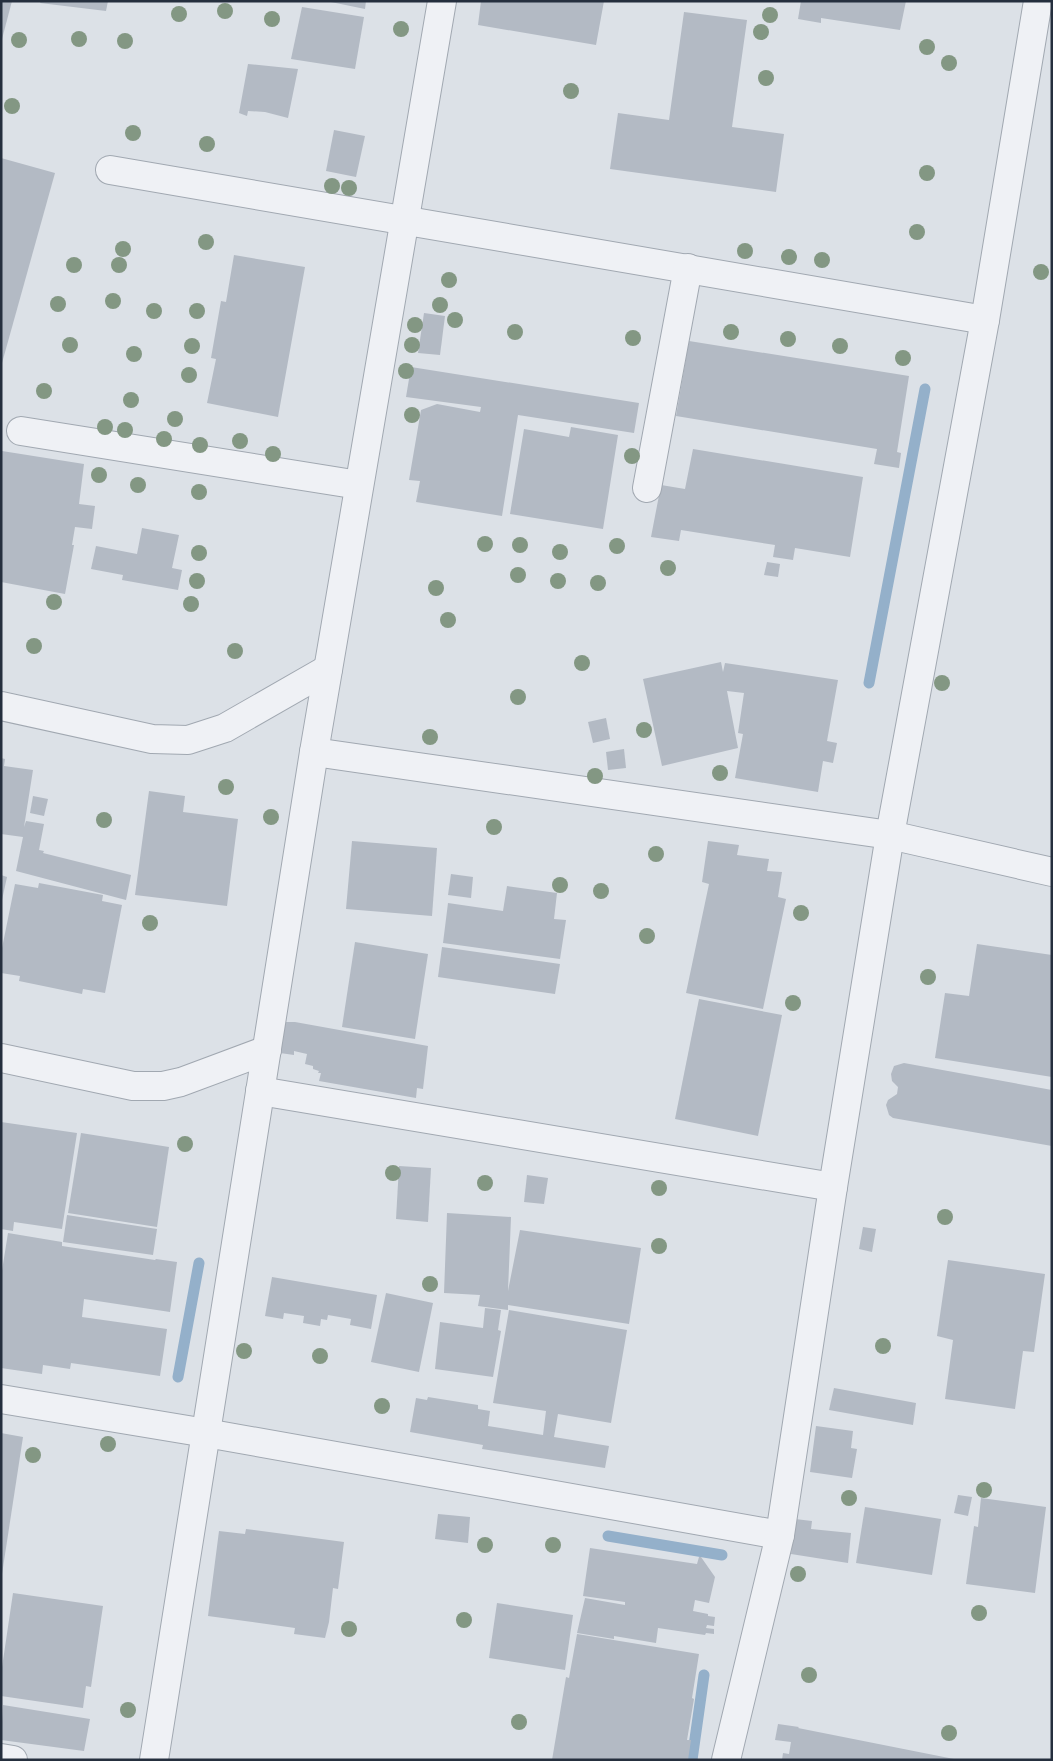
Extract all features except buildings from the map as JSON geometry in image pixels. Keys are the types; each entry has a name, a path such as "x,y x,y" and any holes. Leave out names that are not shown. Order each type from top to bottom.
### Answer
{"street":[{"path":"154,1760 314,752 442,1"},
{"path":"726,1760 780,1535 833,1187 890,835 985,320 1038,1"},
{"path":"110,170 985,320"},
{"path":"646,488 688,268"},
{"path":"21,431 359,485"},
{"path":"1,706 152,739 188,740 224,728 328,669"},
{"path":"314,752 890,835 1052,872"},
{"path":"1,1058 133,1086 163,1086 181,1082 267,1050"},
{"path":"260,1091 833,1187"},
{"path":"1,1398 780,1535"},
{"path":"1,1758 13,1760"}],"waterway":[{"path":"869,683 925,389"},
{"path":"178,1377 199,1263"},
{"path":"608,1536 722,1555"},
{"path":"692,1760 704,1675"}]}
